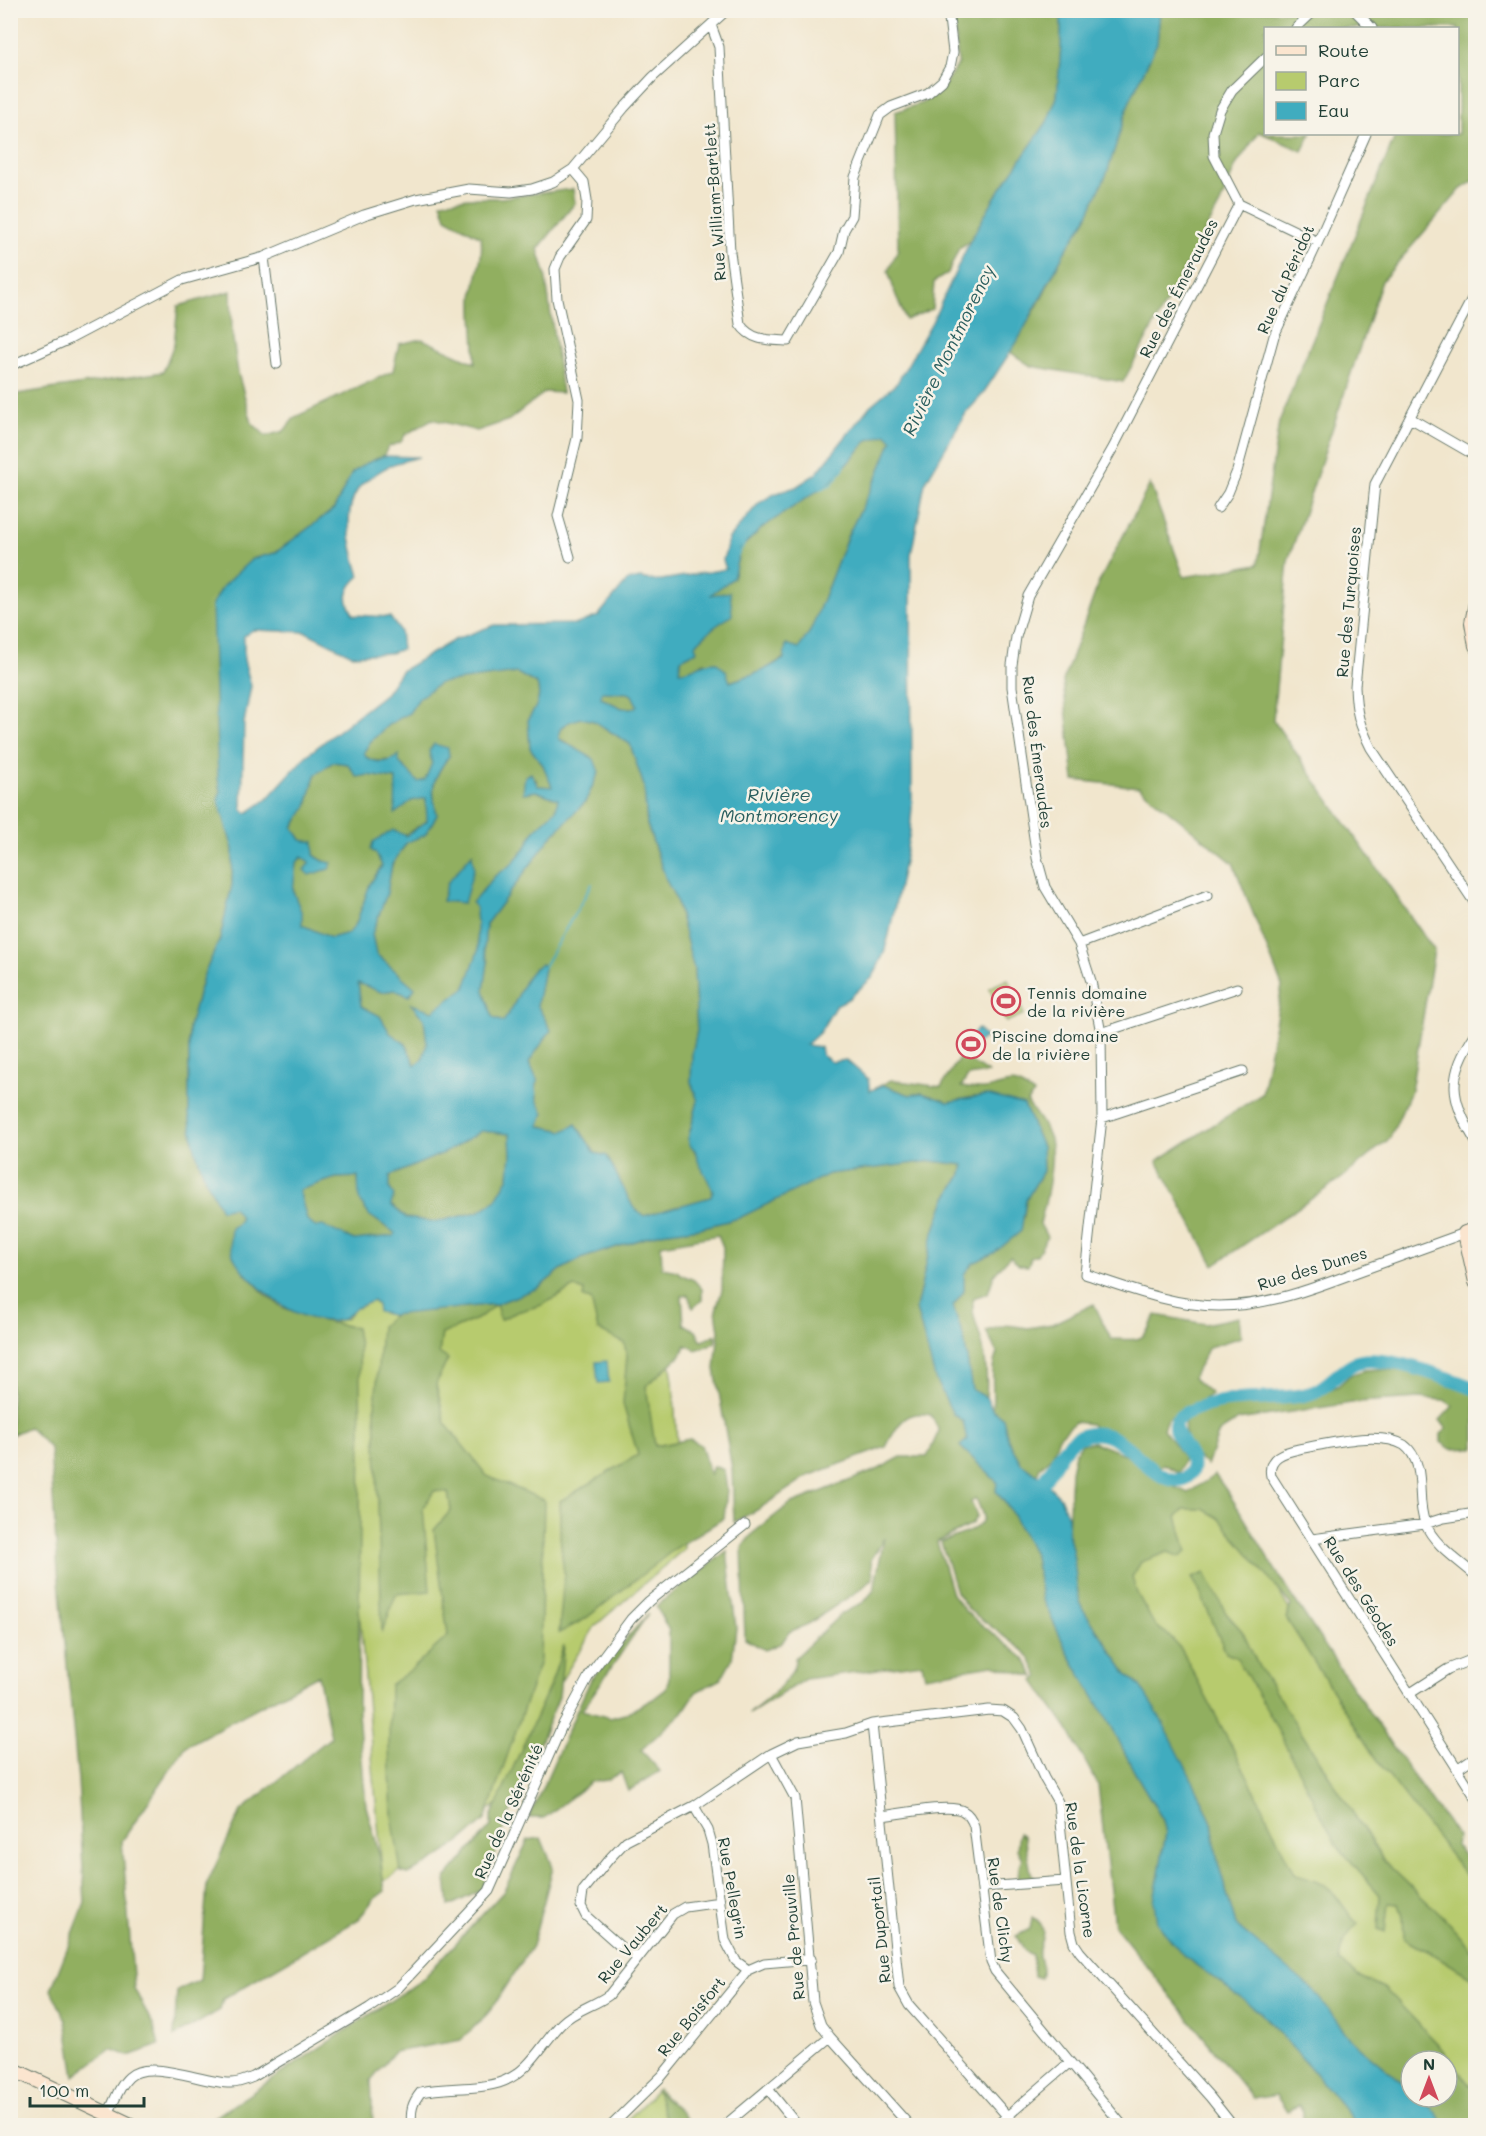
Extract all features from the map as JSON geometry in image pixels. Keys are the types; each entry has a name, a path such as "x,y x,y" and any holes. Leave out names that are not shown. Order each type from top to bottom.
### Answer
{"main road":[{"path":"1476,603 1472,623 1476,646"},
{"path":"1470,1232 1476,1282"},
{"path":"10,2068 133,2126"}],"street":[{"path":"10,366 68,340 183,280 264,257 364,215 416,199 469,189 511,192 532,189 553,182 573,169 653,77 727,10"},
{"name":"Rue William-Bartlett","path":"711,25 718,47 730,252 740,324 746,333 763,339 788,341 839,252 844,230 852,216 855,177 880,115 891,107 928,93 942,81 950,67 953,52 948,10"},
{"path":"1297,27 1315,10"},
{"path":"1354,10 1371,27"},
{"path":"1264,59 1225,101 1215,121 1214,156 1227,185 1239,204 1318,242"},
{"name":"Rue du Péridot","path":"1218,508 1238,471 1274,336 1366,135"},
{"path":"570,557 558,516 577,438 579,400 557,299 555,270 560,257 586,220 587,200 584,182 573,169"},
{"name":"Rue des Émeraudes","path":"1085,1274 1102,1118 1101,1033 1091,981 1079,944 1045,887 1037,858 1012,687 1016,637 1028,596 1113,448 1239,204"},
{"path":"264,257 277,364"},
{"name":"Rue des Turquoises","path":"1476,291 1376,484 1355,686 1356,712 1371,748 1476,905"},
{"path":"1410,418 1476,456"},
{"path":"1079,944 1208,895"},
{"path":"1101,1033 1237,988"},
{"path":"1476,1033 1464,1051 1456,1072 1454,1090 1459,1113 1476,1142"},
{"path":"1102,1118 1243,1071"},
{"name":"Rue des Dunes","path":"1085,1274 1132,1290 1190,1304 1244,1305 1310,1289 1470,1232"},
{"path":"1312,1539 1271,1476 1269,1469 1277,1456 1294,1450 1342,1441 1377,1439 1394,1441 1405,1446 1413,1454 1417,1466 1422,1513 1431,1534 1443,1548 1476,1575"},
{"name":"Rue des Géodes","path":"1476,1513 1444,1518 1425,1524 1312,1539 1476,1798"},
{"name":"Rue de la Sérénité","path":"108,2114 121,2086 130,2075 156,2071 228,2084 241,2082 360,2014 398,1988 489,1891 561,1728 590,1674 631,1620 649,1601 745,1525"},
{"path":"1409,1694 1448,1669 1476,1658"},
{"name":"Rue de la Licorne","path":"639,1958 621,1947 586,1916 581,1906 583,1891 626,1841 694,1806 771,1754 798,1741 846,1733 872,1724 989,1710 1003,1711 1014,1718 1022,1729 1044,1778 1058,1802 1065,1881 1074,1943 1233,2126"},
{"name":"Rue Duportail","path":"872,1724 899,1987 909,2005 1016,2126"},
{"name":"Rue de Prouville","path":"771,1754 795,1798 816,2015 830,2037 910,2126"},
{"path":"1457,1769 1476,1756"},
{"name":"Rue Pellegrin","path":"694,1806 708,1830 728,1946 736,1961 748,1970"},
{"name":"Rue de Clichy","path":"882,1816 948,1808 964,1811 971,1818 974,1826 991,1962 995,1971 1123,2126"},
{"path":"982,1887 1065,1881"},
{"name":"Rue Vaubert","path":"412,2126 410,2111 414,2100 422,2092 492,2085 520,2073 562,2022 609,1995 673,1914 685,1907 720,1902"},
{"name":"Rue Boisfort","path":"610,2126 662,2076 748,1970 764,1963 811,1959"},
{"path":"724,2126 830,2037"},
{"path":"996,2126 1070,2062"},
{"path":"768,2089 798,2126"}],"green space":[{"path":"953,11 1061,11 1057,97 1047,122 995,197 970,241 959,248 948,273 934,282 932,309 906,320 888,271 898,250 895,112 922,103 942,89 958,63"},
{"path":"1160,11 1475,11 1475,180 1461,189 1382,281 1288,561 1273,720 1434,950 1411,1091 1390,1138 1342,1178 1214,1265 1157,1161 1262,1094 1282,986 1233,863 1139,787 1074,780 1063,681 1099,582 1150,484 1184,577 1258,564 1279,422 1396,135 1459,135 1459,27 1264,27 1264,134 1259,132 1236,165 1220,204 1123,382 1031,366 1010,352 1038,305 1064,253 1086,219 1107,173 1129,103 1157,43"},
{"path":"1266,135 1310,135 1302,151"},
{"path":"573,189 575,203 538,249 545,273 562,393 545,392 509,420 477,431 432,419 405,435 401,442 388,447 383,456 352,473 334,509 275,553 251,559 218,779 233,849 232,885 220,939 203,977 189,1027 189,1114 194,1146 204,1176 221,1210 233,1207 241,1218 237,1224 242,1270 266,1295 282,1307 314,1319 356,1328 359,1346 361,1430 358,1713 366,1806 379,1853 385,1891 373,1900 359,1919 223,1999 220,2010 174,2037 177,1991 200,1980 207,1884 241,1811 331,1737 318,1675 186,1746 122,1841 134,1988 154,2027 159,2045 129,2056 111,2049 75,2076 66,2020 51,1990 85,1903 78,1780 57,1560 50,1448 29,1427 11,1435 11,395 163,372 174,344 178,306 231,291 232,332 238,373 252,423 266,436 284,431 295,417 393,371 399,344 422,339 475,363 473,298 482,245 481,237 446,218 441,202 468,198 500,198"},
{"path":"887,434 892,440 877,477 848,535 811,630 799,649 762,671 729,682 704,662 691,670 679,671 681,659 697,651 695,645 713,628 732,615 708,596 733,578 740,549 763,527 832,481 868,440"},
{"path":"517,673 537,684 539,694 537,703 528,719 530,748 543,765 553,787 538,786 536,779 528,793 535,791 558,799 556,810 534,831 526,847 511,865 495,876 472,903 476,908 478,951 465,989 433,1011 412,1005 424,1019 427,1043 423,1059 415,1065 406,1044 390,1033 380,1016 361,1006 358,982 381,992 395,990 409,996 415,988 376,954 372,934 387,893 392,865 407,842 425,835 437,815 434,784 449,756 432,763 425,781 417,782 402,764 391,760 374,761 366,757 364,752 370,742 388,725 409,713 420,697 440,682","holes":["472,854 463,903 442,901 448,882"]},
{"path":"601,692 628,693 632,695 637,705 635,708 622,708 601,698"},
{"path":"581,718 594,721 630,744 644,786 647,825 667,882 676,899 694,969 697,1031 692,1054 691,1082 698,1101 688,1139 713,1189 711,1197 644,1216 633,1207 607,1156 595,1153 576,1124 564,1131 539,1126 544,1113 536,1094 538,1082 529,1062 551,1030 537,1005 544,968 542,964 529,975 503,1022 493,1018 484,990 488,962 484,950 486,924 551,837 585,802 599,772 567,742 559,739 562,727 568,722"},
{"path":"333,762 348,764 357,777 368,775 396,779 411,801 426,798 427,821 376,853 382,865 370,884 356,924 349,933 331,938 302,925 293,880 297,863 302,856 310,863 331,863 313,854 293,827 307,806 315,775"},
{"name":"Tennis domaine de la rivière","path":"1008,979 1024,1014 1006,1022 989,988"},
{"path":"961,1055 988,1073 968,1076 961,1087 982,1089 1014,1083 1034,1094 1027,1102 1046,1129 1051,1148 1049,1182 1040,1224 1047,1237 1037,1255 1031,1257 1028,1266 1019,1265 1010,1256 994,1275 988,1293 973,1298 974,1314 985,1363 986,1397 972,1390 964,1339 953,1306 964,1291 964,1274 973,1263 994,1253 1024,1217 1026,1200 1043,1171 1042,1147 1024,1105 973,1097 948,1102 922,1093 910,1095 883,1085 870,1091 891,1080 941,1087"},
{"path":"481,1131 510,1134 509,1177 495,1201 478,1212 436,1222 406,1218 391,1205 394,1195 390,1189 390,1176 448,1151"},
{"path":"932,1161 964,1165 962,1173 946,1199 932,1238 916,1309 953,1414 963,1421 968,1440 960,1446 997,1482 996,1491 1009,1508 1035,1556 1042,1598 1068,1653 1163,1820 1166,1833 1162,1856 1184,1956 1261,2013 1309,2066 1357,2125 1303,2125 1303,2111 1299,2105 1287,2112 1276,2095 1253,2099 1114,1925 1098,1785 1067,1728 1034,1681 1039,1677 1029,1657 969,1610 956,1592 941,1542 973,1530 982,1522 983,1517 976,1498 971,1502 977,1516 972,1524 937,1542 952,1594 966,1612 1024,1658 1035,1677 993,1665 925,1676 922,1663 805,1679 749,1714 785,1681 791,1673 795,1658 841,1614 864,1602 874,1590 884,1538 871,1560 873,1578 861,1589 808,1624 789,1632 782,1643 765,1650 745,1639 742,1547 753,1533 790,1504 879,1469 901,1457 927,1457 939,1431 931,1415 908,1417 898,1426 886,1447 808,1476 757,1510 734,1522 732,1469 715,1369 719,1331 716,1310 722,1290 723,1247 718,1235 661,1245 662,1268 677,1271 694,1280 702,1289 702,1300 693,1308 688,1295 682,1296 684,1324 696,1331 702,1341 716,1335 715,1343 696,1350 686,1345 680,1356 646,1386 655,1446 690,1439 701,1445 710,1475 713,1466 724,1470 727,1489 724,1518 676,1548 585,1619 559,1633 564,1575 560,1536 560,1501 638,1455 623,1404 627,1355 624,1343 598,1330 591,1300 583,1298 584,1291 574,1287 542,1305 517,1312 500,1320 496,1304 538,1288 562,1269 583,1258 660,1233 700,1228 739,1218 828,1174"},
{"path":"358,1177 363,1206 372,1216 395,1233 395,1236 356,1240 326,1228 315,1227 307,1220 299,1190 336,1178"},
{"path":"562,1269 665,1328 673,1381 684,1549 595,1626 561,1681 539,1725 514,1793 383,1882 334,1322 347,1318 352,1310 373,1301 377,1305"},
{"path":"496,1304 479,1318 442,1334 439,1353 448,1359 436,1384 445,1423 487,1476 544,1500 540,1661 485,1820 448,1850 407,1874 401,1872 392,1815 389,1747 390,1685 412,1669 448,1636 434,1530 451,1510 448,1492 434,1491 423,1508 430,1591 396,1594 382,1633 375,1409 381,1326 395,1314"},
{"path":"1094,1304 1111,1339 1140,1338 1156,1315 1205,1324 1239,1317 1241,1337 1209,1347 1193,1378 1211,1394 1193,1407 1167,1419 1163,1429 1184,1458 1179,1473 1163,1464 1159,1467 1135,1448 1120,1446 1098,1437 1091,1424 1075,1422 1059,1437 1052,1456 1040,1467 1037,1474 1021,1463 1008,1440 1003,1418 992,1409 993,1367 997,1353 986,1331 1007,1325 1028,1328 1052,1324"},
{"path":"1365,1370 1405,1371 1442,1381 1475,1394 1475,1448 1451,1449 1441,1442 1441,1434 1447,1429 1440,1420 1453,1406 1444,1400 1418,1398 1358,1402 1238,1420 1219,1432 1207,1465 1196,1456 1186,1440 1185,1419 1201,1411 1243,1403 1300,1400 1338,1386 1350,1375"},
{"path":"1093,1442 1124,1454 1162,1481 1188,1493 1215,1475 1240,1510 1276,1571 1342,1672 1457,1836 1456,1846 1475,1870 1475,1887 1376,1759 1286,1618 1291,1605 1219,1518 1203,1509 1184,1509 1177,1516 1187,1552 1180,1557 1168,1552 1141,1562 1132,1577 1137,1593 1155,1626 1166,1633 1181,1649 1252,1785 1294,1874 1326,1887 1358,1924 1344,1941 1339,1962 1358,1976 1384,1988 1442,2049 1399,2049 1399,2080 1353,2042 1334,2019 1236,1925 1218,1863 1212,1823 1199,1793 1140,1686 1127,1674 1082,1608 1068,1533 1071,1471 1075,1453 1082,1444"},
{"path":"1222,1495 1349,1711 1475,1875 1475,2125 1446,2125 1431,2109 1459,2109 1459,2049 1399,2049 1399,2070 1068,1517 1190,1507"},
{"path":"727,1551 736,1628 732,1659 721,1679 696,1692 683,1712 641,1750 660,1771 628,1791 621,1772 607,1780 591,1782 544,1818 529,1818 591,1679 648,1614 582,1710 610,1718 625,1714 666,1689 669,1678 669,1631 656,1606"},
{"path":"1205,1573 1226,1613 1242,1631 1259,1667 1384,1861 1443,1917 1475,1953 1475,1980 1427,1950 1404,1939 1403,1917 1399,1904 1388,1903 1385,1932 1378,1929 1380,1895 1336,1844 1271,1717 1237,1658 1226,1653 1192,1578"},
{"path":"564,1645 559,1697 503,1830 482,1890 449,1906 446,1878 491,1826 491,1817 551,1683"},
{"path":"1019,1833 1024,1836 1031,1873 1035,1878 1018,1879 1022,1859 1017,1849"},
{"path":"541,1838 553,1867 532,1946 491,2010 461,2040 394,2052 371,2080 373,2125 203,2125 422,1980 504,1891 528,1840"},
{"path":"1032,1917 1039,1922 1043,1930 1039,1954 1041,1978 1034,1976 1032,1955 1025,1951 1016,1936 1030,1929"},
{"path":"1459,2071 1475,2092 1475,2125 1446,2125 1431,2109 1459,2109"},
{"path":"658,2089 690,2125 621,2126"},
{"path":"657,2091 681,2112 691,2125 678,2125 673,2120 671,2125 667,2125"}],"water":[{"name":"Rivière Montmorency","path":"1061,11 1160,11 1157,43 1129,103 1107,173 1086,219 1064,253 1017,342 982,395 966,413 925,483 911,555 912,807 910,832 889,935 873,977 848,999 836,1005 820,1032 806,1045 820,1047 822,1055 832,1062 846,1060 868,1079 870,1091 883,1085 910,1095 922,1093 948,1102 987,1095 1024,1105 1042,1147 1043,1171 1026,1200 1021,1231 994,1253 973,1263 964,1274 964,1291 953,1306 964,1339 972,1390 986,1397 992,1409 1003,1418 1008,1440 1021,1463 1037,1474 1060,1497 1068,1517 1068,1533 1082,1608 1127,1674 1140,1686 1161,1719 1199,1793 1212,1823 1218,1863 1236,1925 1312,1989 1353,2042 1399,2080 1399,2109 1433,2109 1446,2125 1357,2125 1309,2066 1261,2013 1184,1956 1157,1923 1154,1901 1166,1833 1163,1820 1068,1653 1042,1598 1035,1556 1009,1508 996,1491 997,1482 960,1446 967,1440 963,1421 953,1414 936,1381 916,1309 932,1238 946,1199 962,1174 964,1165 932,1161 829,1174 739,1218 700,1228 660,1233 583,1258 562,1269 538,1288 496,1304 391,1315 378,1312 377,1305 373,1301 357,1308 342,1319 333,1321 309,1318 286,1308 267,1294 240,1267 234,1258 230,1238 231,1228 241,1218 233,1207 221,1210 204,1176 194,1146 189,1114 189,1027 203,977 220,939 232,885 233,849 218,799 221,791 218,779 212,605 223,586 252,559 275,553 334,509 352,473 365,464 383,456 419,457 391,465 360,486 353,499 349,521 360,576 349,589 348,604 354,615 390,617 400,631 402,649 391,653 352,655 306,632 253,630 244,636 244,660 251,686 244,723 242,809 247,813 266,800 306,756 386,693 401,671 454,640 494,625 577,624 598,616 627,581 640,578 656,581 726,569 723,560 729,538 759,503 774,494 796,487 816,474 870,406 897,383 932,322 970,241 995,197 1047,122 1057,97","holes":["887,434 892,440 877,477 848,535 811,630 799,648 786,644 784,659 762,671 730,682 726,671 716,662 679,671 681,659 697,651 695,645 713,628 732,615 730,592 710,595 733,578 740,549 763,527 832,481 868,440","517,673 537,684 539,694 537,703 528,719 530,748 543,765 552,787 538,786 531,773 525,776 523,793 536,791 558,799 556,810 534,831 526,847 511,865 495,876 472,903 476,908 478,951 465,988 433,1011 411,1004 424,1019 427,1043 423,1059 415,1065 406,1044 390,1033 380,1016 361,1006 358,983 381,992 395,990 409,996 415,988 376,954 372,934 387,893 392,864 407,842 425,835 437,815 433,790 436,777 449,756 448,748 434,744 429,751 432,763 425,780 418,782 399,762 399,755 379,762 366,757 364,752 370,742 388,725 409,713 420,697 440,683","602,692 628,693 632,695 637,705 635,708 622,708 601,698","581,718 594,721 630,744 644,786 647,824 667,882 676,899 694,969 697,1031 692,1054 691,1082 698,1101 688,1139 713,1190 711,1197 644,1216 633,1207 607,1156 595,1153 576,1124 564,1131 539,1126 544,1113 537,1100 536,1084 538,1082 529,1062 551,1030 537,1005 544,968 542,964 529,974 503,1022 493,1018 484,990 488,962 484,950 486,924 551,837 585,802 599,772 594,759 559,739 560,730 565,724","333,762 348,764 357,777 368,775 396,779 395,814 411,801 426,798 427,821 406,836 393,830 373,842 371,850 376,853 382,866 370,884 356,924 349,933 331,938 302,925 302,914 293,891 296,863 302,857 310,862 304,870 309,875 329,869 332,863 323,861 314,855 314,842 301,840 293,827 307,806 315,775","481,1131 510,1134 509,1177 495,1201 478,1212 436,1222 406,1218 391,1205 394,1195 390,1189 390,1176 448,1151","358,1177 359,1199 369,1215 395,1233 394,1236 354,1240 323,1226 315,1227 307,1220 299,1190 336,1178"]},
{"path":"472,854 474,868 464,903 442,901 448,882"},
{"name":"Piscine domaine de la rivière","path":"978,1029 985,1037 970,1049 960,1038 964,1034 970,1036"},
{"path":"607,1361 609,1382 598,1383 596,1362"}],"waterway":[{"path":"820,489 832,484 845,466"},
{"path":"738,555 744,544"},
{"path":"543,968 592,884"},
{"path":"1043,1498 1042,1486 1045,1478 1066,1448 1084,1435 1103,1434 1116,1439 1161,1475 1172,1480 1183,1479 1192,1470 1192,1462 1176,1432 1175,1425 1179,1418 1188,1412 1217,1403 1311,1393 1353,1364 1364,1361 1396,1363 1476,1389"}],"place":[{"name":"Tennis domaine de la rivière","path":"1006,1001"},
{"name":"Piscine domaine de la rivière","path":"971,1044"}]}
